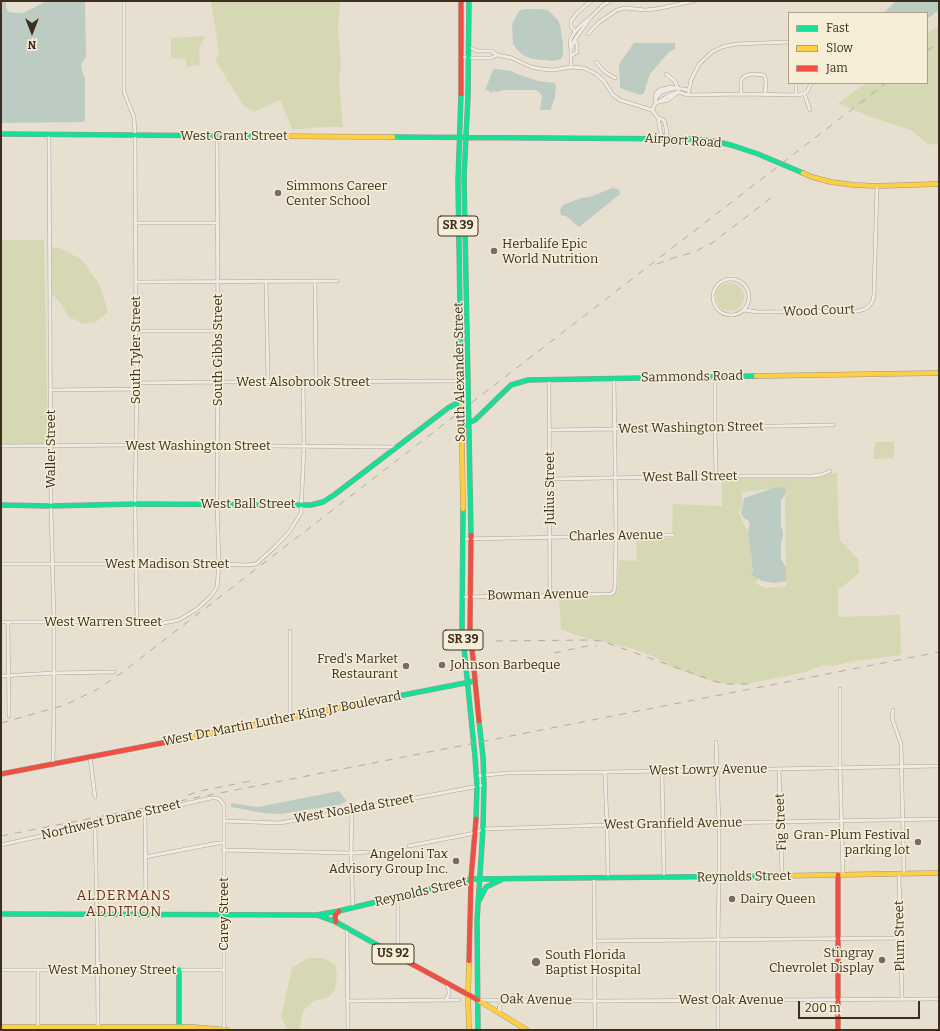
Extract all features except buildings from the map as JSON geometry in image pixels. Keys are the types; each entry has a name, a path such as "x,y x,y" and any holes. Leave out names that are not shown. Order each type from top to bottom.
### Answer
{"main road":[{"name":"South Alexander Street","path":"461,1 458,264 463,538 462,628 476,776"},
{"name":"South Alexander Street","path":"468,1 469,57 467,138 464,177 469,423 470,628 482,741 484,775"},
{"name":"West Grant Street","path":"1,134 467,138"},
{"name":"Airport Road","path":"467,138 663,138 705,140 731,145 758,154 812,177 831,182 877,186 939,184"},
{"path":"458,200 465,200"},
{"path":"458,264 466,263"},
{"path":"459,317 466,317"},
{"name":"Sammonds Road","path":"461,426 475,420 511,385 528,380 939,373"},
{"name":"West Ball Street","path":"1,505 311,505 323,502 334,495 454,404 461,401"},
{"name":"West Dr Martin Luther King Jr Boulevard","path":"1,774 475,681"},
{"name":"SR 39","path":"478,1030 478,906 483,829 484,775"},
{"name":"SR 39","path":"469,1030 468,996 471,880 475,834 476,776"},
{"name":"Reynolds Street","path":"1,914 317,915 339,912 479,879 664,878 939,873"},
{"path":"838,1030 838,938 841,875"},
{"path":"478,906 481,895 486,887 503,879"},
{"path":"336,922 335,917 339,912"},
{"name":"US 92","path":"317,915 336,922 468,996"},
{"path":"179,970 179,1028"},
{"path":"468,996 527,1030"},
{"path":"1,1026 38,1028 98,1027 227,1030"}],"street":[{"name":"South Tyler Street","path":"124,1 124,92 134,117 135,135 137,383 135,504 137,622"},
{"path":"575,32 571,26 571,21 577,13 591,1"},
{"path":"571,67 570,46 575,32 603,5 610,1"},
{"path":"588,34 603,20 617,10 625,8 646,10 656,9 694,1"},
{"path":"571,48 575,39 590,18"},
{"path":"571,56 577,52 575,39"},
{"path":"688,95 691,80 699,64 712,52 722,47 736,44 788,42"},
{"path":"469,46 474,50 492,51 531,67 541,69 553,70 571,67 584,68 596,74 604,81 613,95 620,100 652,110 658,118 663,138"},
{"path":"461,57 491,58 497,54"},
{"path":"596,62 606,72 615,78"},
{"path":"600,78 606,72"},
{"path":"666,74 675,81 677,89"},
{"path":"741,94 742,80 745,76 752,74 764,75 766,81 765,94"},
{"path":"796,84 796,95"},
{"path":"655,102 659,102 668,96 677,93 688,95 796,95 807,92 811,84"},
{"path":"652,110 656,98 661,92 677,89 689,90"},
{"path":"804,93 810,110"},
{"path":"658,118 664,120 666,134 663,138"},
{"name":"Waller Street","path":"49,134 51,506 54,622 52,764"},
{"name":"South Gibbs Street","path":"217,136 217,504 219,564"},
{"name":"Wood Court","path":"744,310 749,300 749,294 743,283 732,279 720,283 716,287 713,299 718,309 722,313 734,315 744,310 758,312 858,311 865,309 870,305 874,294 877,186"},
{"path":"136,223 217,223"},
{"path":"266,281 268,382"},
{"path":"315,281 316,382"},
{"path":"136,282 337,281"},
{"path":"136,331 218,331"},
{"path":"715,377 716,476"},
{"path":"614,379 616,536"},
{"name":"Julius Street","path":"549,380 550,596"},
{"name":"West Alsobrook Street","path":"137,383 468,381"},
{"name":"West Madison Street","path":"1,564 256,564 289,532 301,513 304,446 303,382"},
{"path":"50,390 137,389"},
{"name":"West Washington Street","path":"549,430 833,425"},
{"name":"West Washington Street","path":"1,446 136,445 396,447"},
{"name":"West Ball Street","path":"550,479 811,476 830,471"},
{"name":"Charles Avenue","path":"463,538 673,535"},
{"name":"Bowman Avenue","path":"462,597 611,594 614,592 615,587 616,536"},
{"name":"West Warren Street","path":"1,622 137,622 158,624 179,620 197,609 211,596 217,586 219,564"},
{"path":"8,622 9,716"},
{"path":"290,631 290,718"},
{"path":"1,676 114,672"},
{"path":"840,689 841,875"},
{"path":"894,710 892,718 901,744 901,767"},
{"path":"716,742 719,824 718,1030"},
{"path":"90,757 95,797"},
{"name":"West Lowry Avenue","path":"476,776 507,773 939,766"},
{"name":"Plum Street","path":"901,767 902,999"},
{"name":"Fig Street","path":"779,769 782,876"},
{"path":"662,770 664,878"},
{"path":"605,772 608,825 608,878"},
{"name":"West Nosleda Street","path":"224,821 280,823 484,784"},
{"name":"Northwest Drane Street","path":"1,845 211,798 218,798 220,800"},
{"name":"Carey Street","path":"220,800 224,805 224,1030"},
{"path":"352,810 351,853 353,908"},
{"path":"145,813 146,915"},
{"name":"West Granfield Avenue","path":"483,829 608,825 939,820"},
{"path":"95,824 98,1027"},
{"path":"409,846 475,834 483,829"},
{"path":"146,858 223,843"},
{"path":"223,850 351,853 368,852"},
{"path":"594,878 595,1030"},
{"path":"398,897 398,957"},
{"path":"347,928 348,1030"},
{"path":"594,941 901,938"},
{"name":"West Mahoney Street","path":"1,970 224,970"},
{"path":"38,970 38,1028"},
{"path":"446,1000 449,994 447,984"},
{"name":"West Oak Avenue","path":"595,1001 939,999"},
{"path":"348,1001 459,1000"},
{"name":"Oak Avenue","path":"477,1000 595,1001"},
{"path":"500,1014 500,1005 505,1000"}],"green space":[{"path":"211,1 340,1 338,31 341,64 339,82 343,127 321,127 293,130 280,100 254,112 244,106 215,60 219,54"},
{"path":"939,26 939,143 929,145 911,130 874,118 838,103 865,84 928,84 928,32"},
{"path":"205,36 199,49 200,65 186,67 186,59 171,58 171,38"},
{"path":"1,240 44,240 48,444 1,444"},
{"path":"52,247 59,248 81,259 100,285 108,312 96,322 84,324 69,317 59,301 52,294"},
{"path":"730,283 736,284 740,287 743,291 743,303 740,307 736,310 730,311 724,310 720,307 717,303 716,297 717,291 720,287 724,284"},
{"path":"875,442 894,442 894,458 873,459"},
{"path":"830,473 837,473 840,540 858,559 859,573 842,587 838,588 838,617 900,615 901,655 855,661 833,666 822,665 806,672 747,684 717,683 674,668 657,658 634,649 578,636 561,629 559,600 556,598 611,596 617,593 619,560 637,561 636,538 675,538 675,533 672,533 673,504 722,506 722,478 822,477","holes":["776,487 786,491 786,586 765,588 757,584 757,578 752,575 754,570 752,566 749,535 739,513 742,506 742,492 771,489"]},
{"path":"307,958 323,958 335,964 337,975 335,989 329,997 313,1001 303,1011 299,1029 287,1029 281,1017 292,968"}],"shaded area":[{"path":"1,1 6,1 8,12 23,13 47,1 85,1 86,56 81,65 85,79 84,122 1,123"},
{"path":"896,1 938,1 939,10 928,18 928,12 884,12"},
{"path":"525,9 542,9 549,11 558,20 563,44 563,54 561,59 554,61 532,59 523,55 517,50 513,44 512,24 519,11"},
{"path":"634,43 675,43 675,49 669,52 650,74 645,90 643,94 640,95 620,88 619,64"},
{"path":"493,70 512,71 538,81 555,83 555,98 551,110 540,110 542,95 536,90 503,90 497,92 493,91 492,93 485,90"},
{"path":"612,188 619,189 620,194 579,227 566,216 561,215 560,210 563,205 581,198 590,197"},
{"path":"776,487 785,488 786,491 781,500 781,527 783,536 781,542 781,559 786,567 786,581 774,583 762,581 751,575 754,570 752,566 748,531 750,524 741,514 744,498"},
{"path":"339,791 347,801 339,805 281,814 263,813 231,807 231,803 258,807"}],"railway":[{"path":"928,50 939,42"},
{"path":"1,723 65,705 98,689 120,674 885,84"},
{"path":"657,264 694,252 712,243 771,198"},
{"path":"496,641 601,641 717,682 729,684 751,684"},
{"path":"554,653 587,646 597,646"},
{"path":"1,836 939,652"},
{"path":"188,795 200,791 256,780"}],"traffic: fast":[{"path":"469,1 468,96 464,177 471,535"},
{"path":"461,94 458,181 461,374"},
{"path":"1,134 256,136"},
{"path":"393,137 691,139 713,141 731,145 758,154 803,173"},
{"path":"461,426 475,420 511,385 528,380 756,376"},
{"path":"1,505 311,505 323,502 334,495 448,408 461,401"},
{"path":"463,509 462,628 475,757 477,786 476,819"},
{"path":"388,698 475,681"},
{"path":"478,1030 477,920 483,829 484,785 479,721"},
{"path":"317,915 471,879 773,876"},
{"path":"480,899 486,887 503,879"},
{"path":"1,914 317,915 336,922 388,951"},
{"path":"179,970 179,1030"}],"traffic: slow":[{"path":"256,136 393,137"},
{"path":"803,173 831,182 854,185 877,186 939,184"},
{"path":"756,376 939,373"},
{"path":"461,374 463,509"},
{"path":"188,738 388,698"},
{"path":"773,876 939,873"},
{"path":"469,961 469,1030"},
{"path":"478,1000 527,1030"},
{"path":"1,1027 192,1027 227,1030"}],"traffic: jam":[{"path":"461,1 461,94"},
{"path":"471,535 470,628 479,721"},
{"path":"1,774 188,738"},
{"path":"469,961 471,879 476,819"},
{"path":"838,875 838,1030"},
{"path":"336,922 335,917 339,911"},
{"path":"388,951 478,1000"}],"place":[{"name":"Simmons Career Center School","path":"278,193"},
{"name":"Herbalife Epic World Nutrition","path":"494,251"},
{"name":"Johnson Barbeque","path":"442,665"},
{"name":"Fred's Market Restaurant","path":"406,666"},
{"name":"Gran-Plum Festival parking lot","path":"918,842"},
{"name":"Angeloni Tax Advisory Group Inc.","path":"456,861"},
{"name":"Dairy Queen","path":"732,899"},
{"name":"Stingray Chevrolet Display","path":"882,960"},
{"name":"South Florida Baptist Hospital","path":"536,962"}],"district":[{"name":"ALDERMANS ADDITION","path":"124,904"}]}
